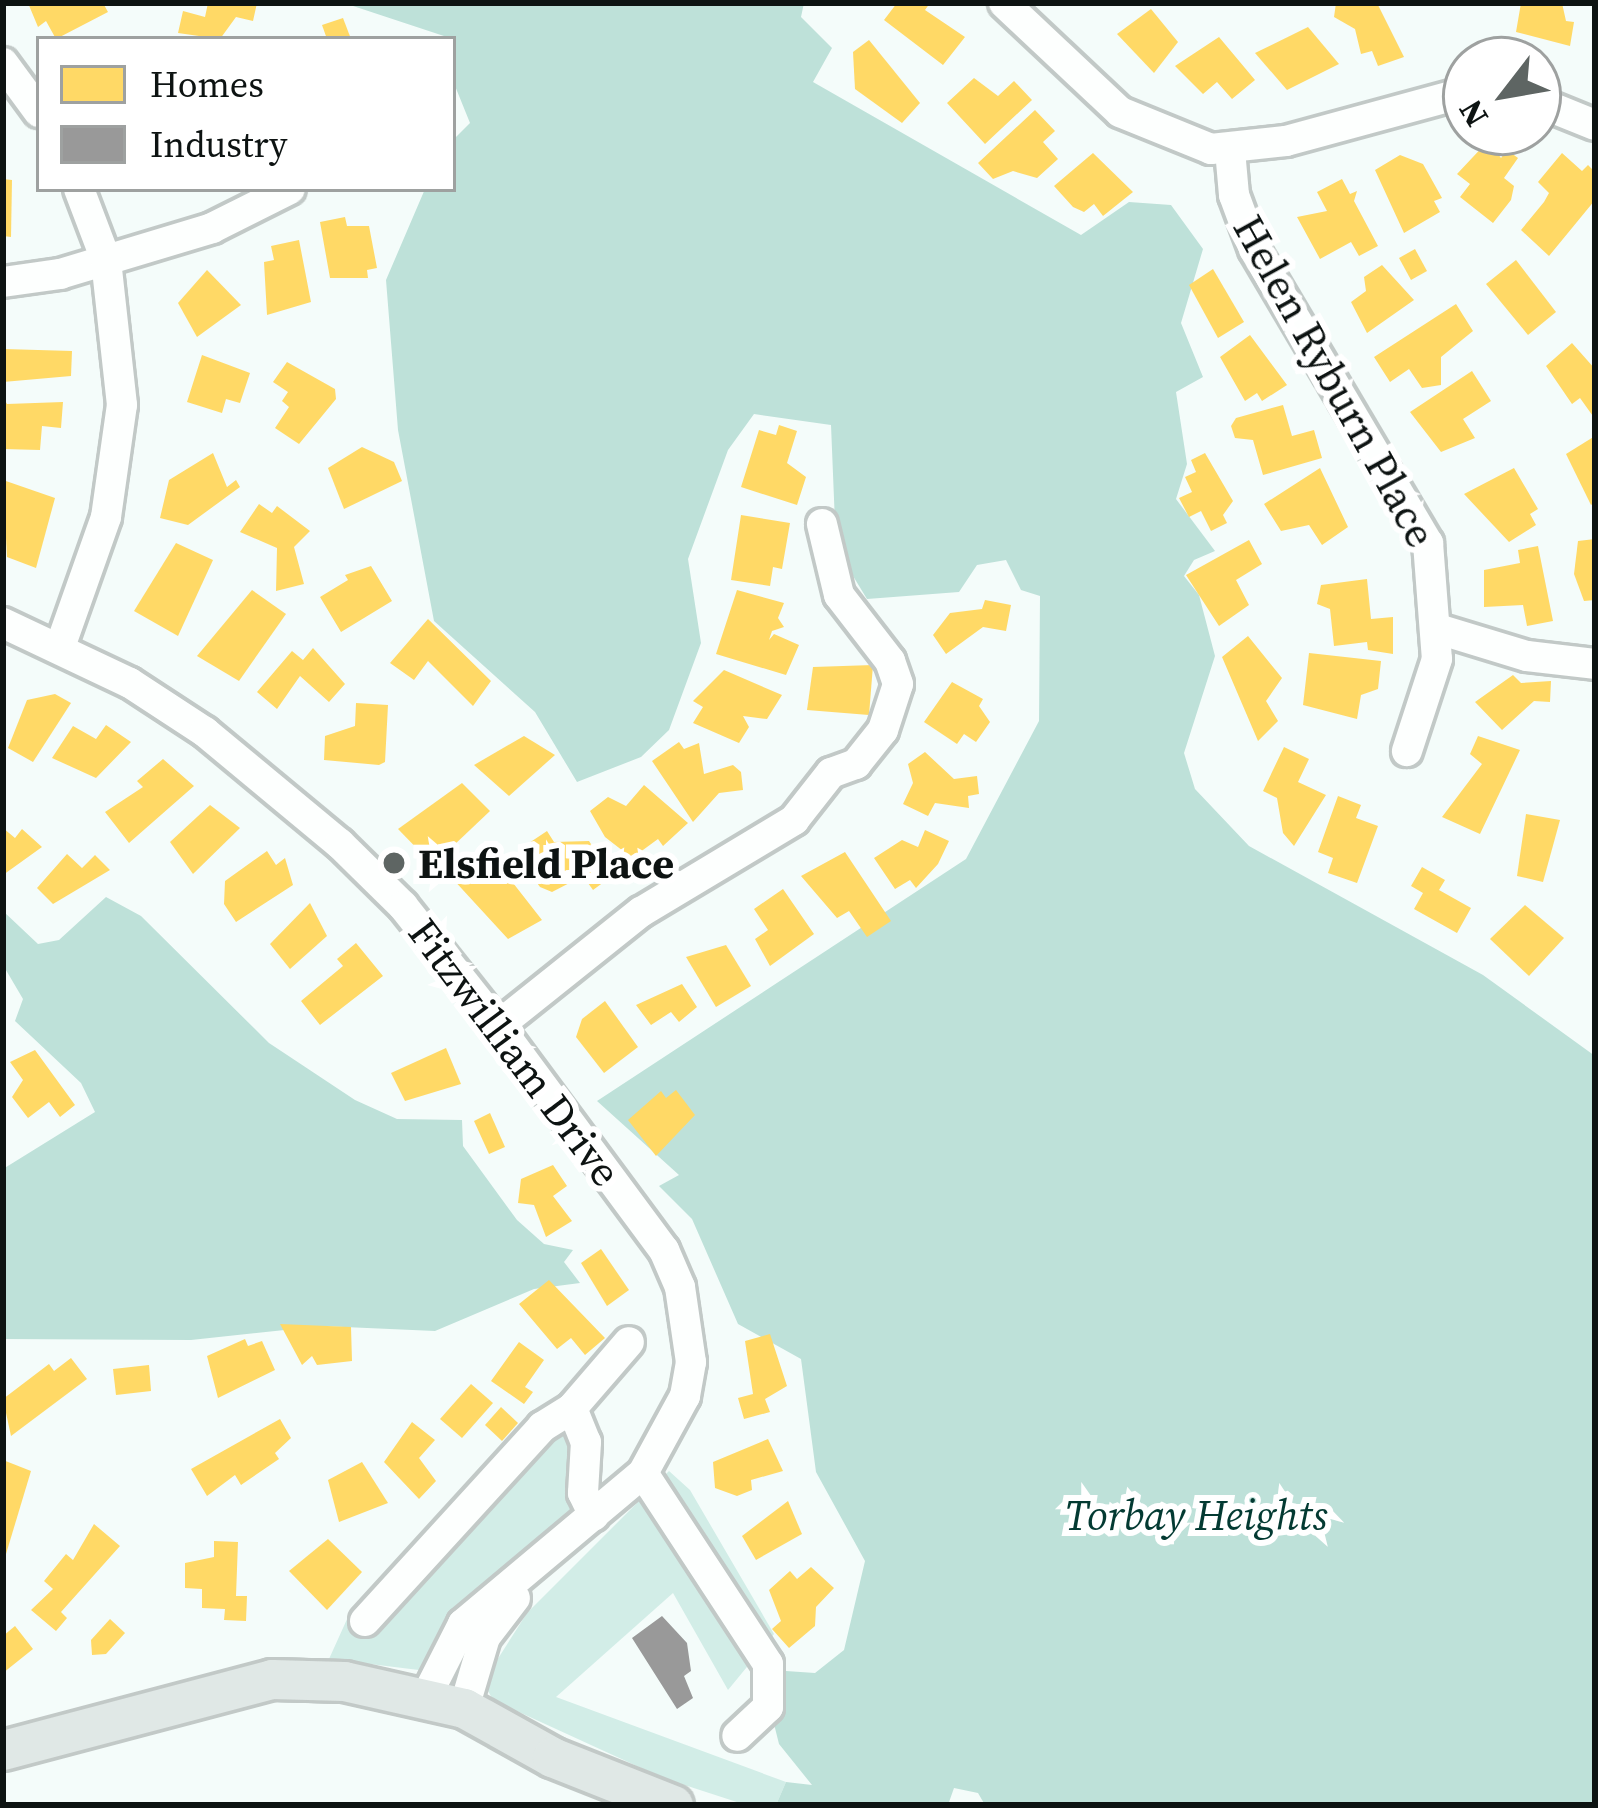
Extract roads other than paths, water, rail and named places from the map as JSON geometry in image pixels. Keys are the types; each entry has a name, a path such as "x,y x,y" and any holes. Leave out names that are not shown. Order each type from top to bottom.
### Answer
{"main road":[{"path":"3,1750 272,1679 344,1681 445,1702 552,1756 673,1805"}],"street":[{"path":"1004,3 1120,112 1152,131 1230,150 1442,98"},
{"path":"3,63 36,108"},
{"path":"1562,112 1595,125"},
{"name":"Helen Ryburn Place","path":"1230,150 1234,195 1254,249 1418,517 1435,566 1438,628 1429,698 1407,751"},
{"path":"60,647 106,517 118,455 119,353 106,260 81,192"},
{"path":"3,282 106,260 212,228 284,192"},
{"path":"498,1026 641,912 794,820 831,773 856,764 883,730 898,684 890,661 839,595 822,524"},
{"name":"Fitzwilliam Drive","path":"3,623 130,683 279,786 403,906 664,1250 680,1287 692,1362 686,1396 644,1473 553,1552 484,1637 445,1702"},
{"path":"1438,628 1527,656 1595,664"},
{"path":"364,1621 542,1427 572,1408 629,1342"},
{"path":"572,1408 586,1442 583,1493 594,1516"},
{"path":"644,1473 768,1664 767,1707 737,1736"}],"place":[{"name":"Elsfield Place","path":"394,863"}],"park label":[{"name":"Torbay Heights","path":"1196,1515"}]}
